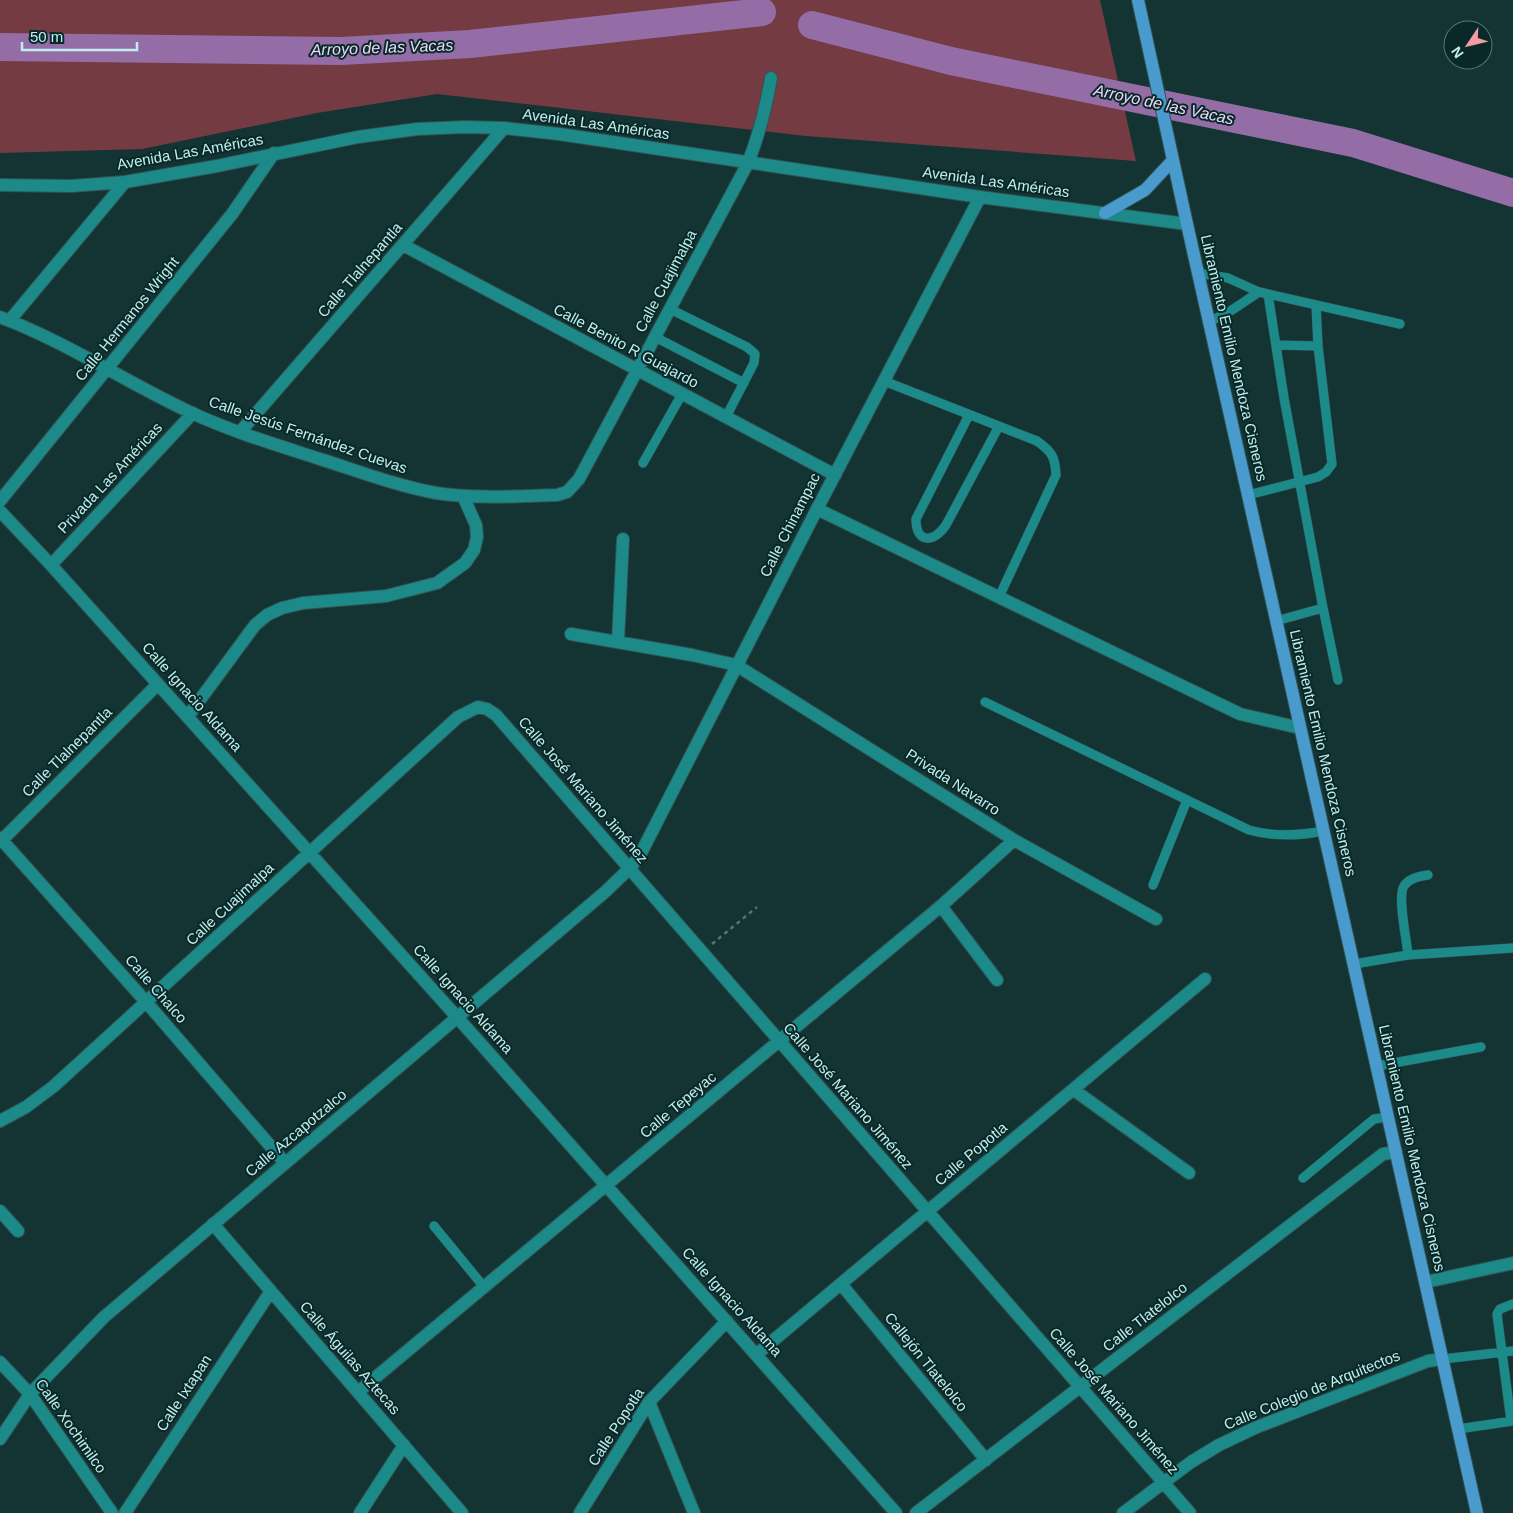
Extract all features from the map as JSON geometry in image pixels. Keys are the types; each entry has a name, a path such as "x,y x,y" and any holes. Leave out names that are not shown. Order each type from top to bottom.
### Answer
{"main road":[{"name":"Libramiento Emilio Mendoza Cisneros","path":"1138,0 1172,160 1478,1513"},
{"path":"1105,213 1145,190 1158,179 1172,160"}],"street":[{"name":"Calle Cuajimalpa","path":"567,492 579,479 748,163 757,142 764,117 771,78"},
{"name":"Avenida Las Américas","path":"0,185 71,186 125,182 217,166 358,137 417,129 504,128 559,134 980,197 1187,224"},
{"name":"Calle Tlalnepantla","path":"240,432 504,128"},
{"name":"Calle Hermanos Wright","path":"0,501 232,214 274,153"},
{"path":"5,319 125,182"},
{"name":"Calle Chinampac","path":"630,868 640,855 736,665 980,197"},
{"name":"Calle Benito R Guajardo","path":"403,245 835,475"},
{"name":"Calle Jesús Fernández Cuevas","path":"5,319 108,369 193,414 240,432 404,485 463,496 557,495 567,492"},
{"name":"Privada Las Américas","path":"51,564 193,414"},
{"path":"188,716 255,625 267,615 282,608 303,603 386,596 420,589 437,583 465,563 474,550 478,537 476,525 463,496"},
{"path":"817,509 1240,714 1300,728"},
{"name":"Calle Ignacio Aldama","path":"0,511 51,564 458,1017 896,1513"},
{"path":"618,641 622,539"},
{"path":"571,634 618,641 736,665"},
{"name":"Privada Navarro","path":"736,665 1014,840 1156,919"},
{"name":"Calle Tlalnepantla","path":"1,840 158,684"},
{"name":"Calle Cuajimalpa","path":"0,1121 26,1107 54,1086 458,717 478,707"},
{"name":"Calle José Mariano Jiménez","path":"478,707 487,709 496,716 1190,1513"},
{"name":"Calle Chalco","path":"1,840 147,1003 285,1163"},
{"name":"Calle Tepeyac","path":"358,1392 941,906 1014,840"},
{"name":"Calle Azcapotzalco","path":"0,1439 30,1394 104,1317 605,892 630,868"},
{"path":"941,906 997,980"},
{"name":"Calle Popotla","path":"757,1354 1205,979"},
{"path":"1074,1090 1189,1173"},
{"name":"Calle Tlatelolco","path":"916,1513 1383,1154 1396,1152"},
{"path":"0,1211 18,1231"},
{"name":"Calle Águilas Aztecas","path":"213,1224 462,1513"},
{"path":"1426,1282 1513,1263"},
{"name":"Callejón Tlatelolco","path":"841,1284 986,1460"},
{"name":"Calle Ixtapan","path":"124,1513 271,1291"},
{"name":"Calle Popotla","path":"580,1513 649,1402 727,1321"},
{"name":"Calle Colegio de Arquitectos","path":"1123,1513 1191,1462 1219,1445 1257,1428 1428,1361 1443,1359"},
{"name":"Calle Xochimilco","path":"0,1362 30,1394 112,1513"},
{"path":"649,1402 694,1513"},
{"path":"360,1513 404,1445"}],"lane":[{"path":"1198,272 1228,278 1263,293 1400,324"},
{"path":"1209,322 1263,293"},
{"path":"1263,293 1276,345 1323,608 1338,680"},
{"path":"1248,495 1318,477 1326,472 1332,464 1318,346 1316,305"},
{"path":"670,309 752,351 756,358 726,417"},
{"path":"655,337 744,383"},
{"path":"1276,345 1318,346"},
{"path":"884,381 1037,441 1048,450 1055,460 1056,475 998,597"},
{"path":"644,463 682,394"},
{"path":"969,415 916,518 916,527 919,534 927,539 934,538 946,525 999,426"},
{"path":"1276,621 1323,608"},
{"path":"985,702 1249,830 1276,836 1304,835 1323,831"},
{"path":"1153,885 1187,800"},
{"path":"1408,955 1400,894 1407,882 1415,877 1428,875"},
{"path":"1354,964 1408,955 1513,948"},
{"path":"1377,1066 1481,1047"},
{"path":"1302,1178 1374,1119 1388,1117"},
{"path":"434,1226 484,1287"},
{"path":"1458,1428 1512,1421 1497,1314 1500,1309 1513,1304"},
{"path":"1443,1359 1513,1351"}],"path":[{"path":"702,952 758,907"}],"shaded area":[{"path":"0,0 1100,0 1136,161 806,136 437,94 317,113 142,149 0,153"}],"waterway":[{"name":"Arroyo de las Vacas","path":"0,47 341,51 470,44 762,12"},
{"name":"Arroyo de las Vacas","path":"812,25 951,61 1353,143 1513,193"}]}
